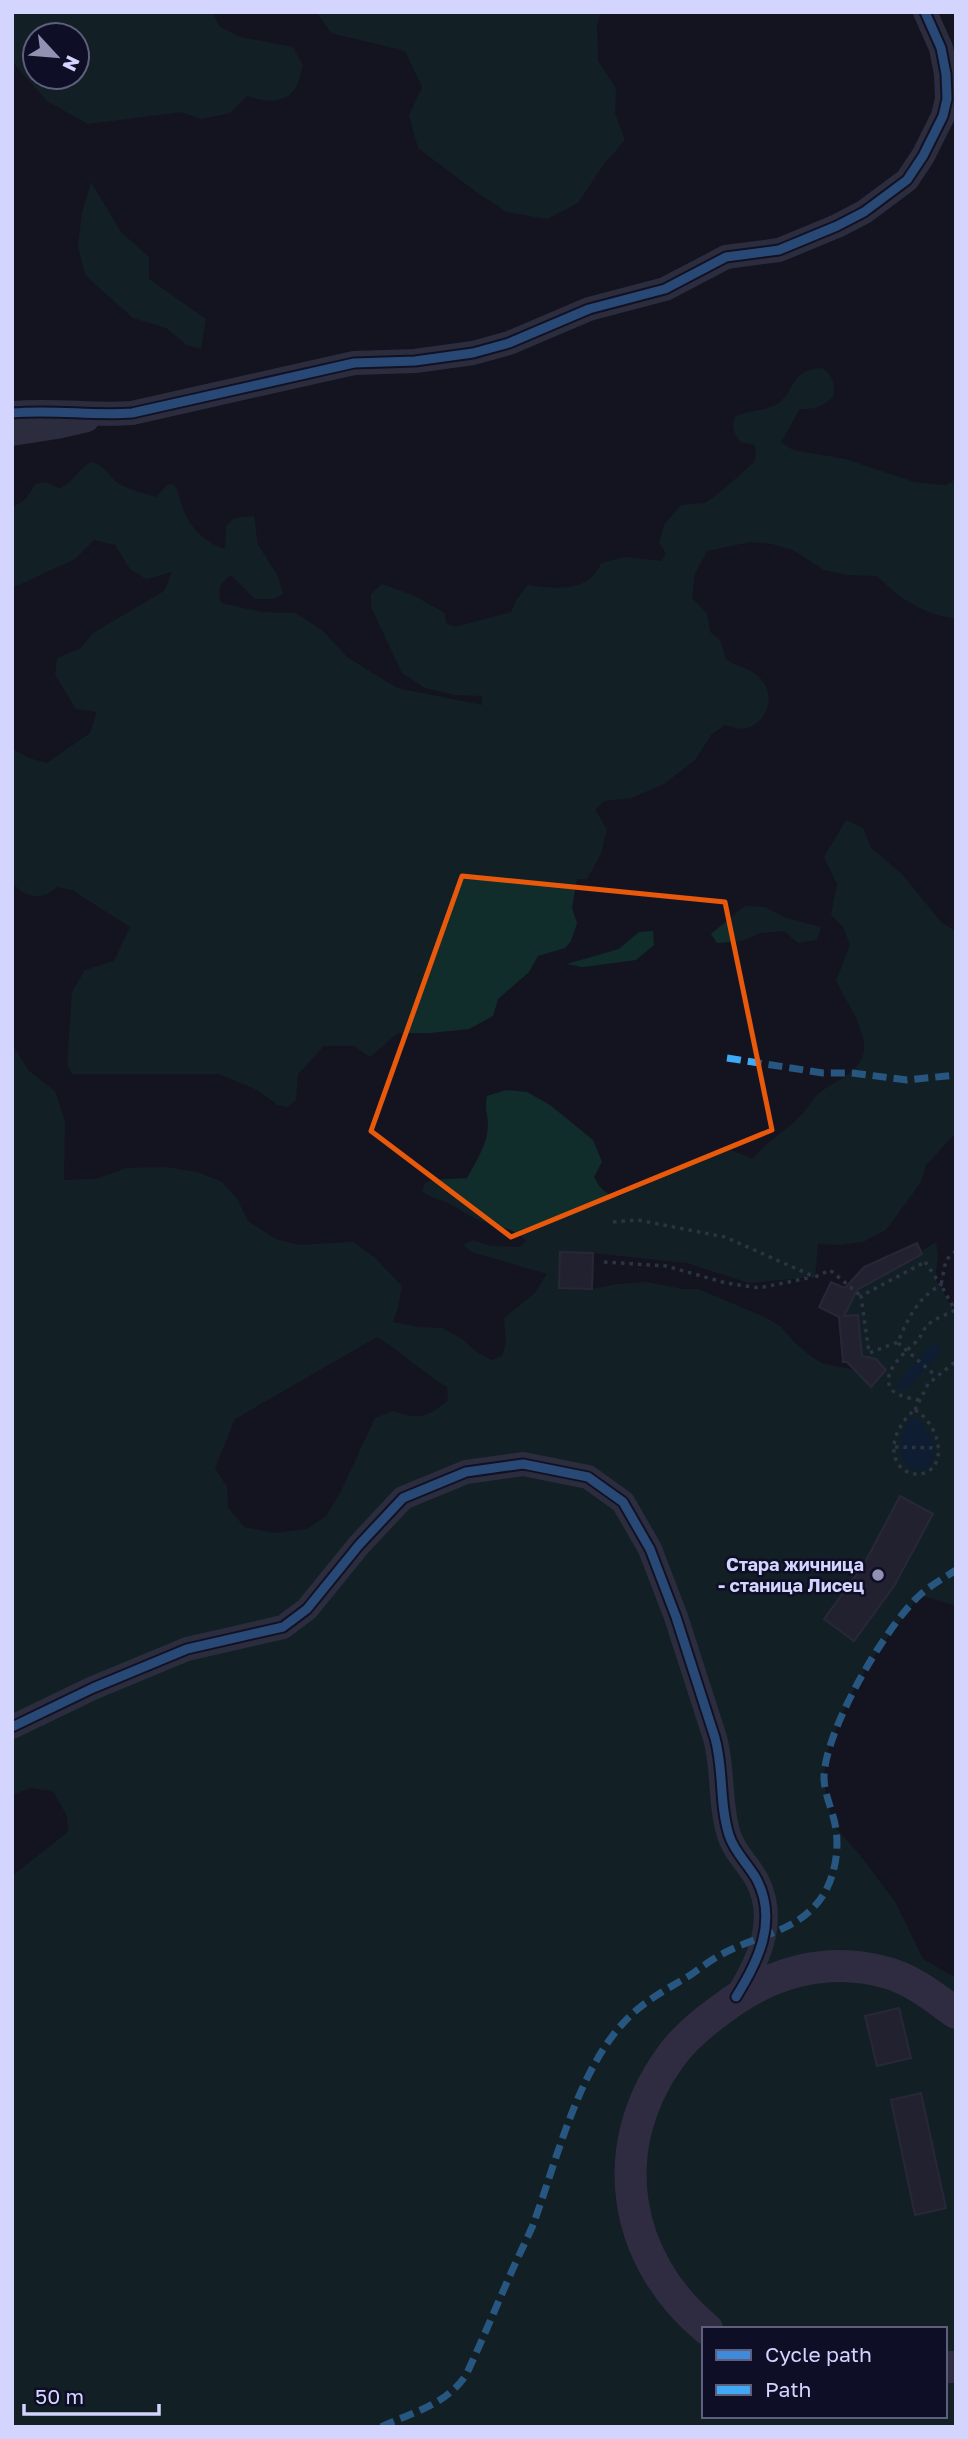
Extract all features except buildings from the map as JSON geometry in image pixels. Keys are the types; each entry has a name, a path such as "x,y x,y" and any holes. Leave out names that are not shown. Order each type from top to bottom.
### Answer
{"main road":[{"path":"705,2327 670,2293 644,2249 632,2201 632,2157 639,2120 653,2085 671,2057 691,2034 736,1997 792,1971 811,1967 855,1967 891,1973 909,1981 956,2013"}],"street":[{"path":"12,434 107,415 132,413 354,363 415,361 473,353 509,343 589,309 665,289 726,257 779,250 837,226 864,212 907,180 923,156 943,116 947,99 946,74 941,48 925,12"},
{"path":"12,413 39,410 107,415"},
{"path":"12,1727 93,1688 187,1649 284,1627 307,1609 359,1545 403,1498 466,1472 523,1464 588,1477 623,1502 650,1549 676,1617 718,1748 728,1832 758,1883 762,1897 765,1938 752,1972 736,1997"}],"path":[{"path":"612,1222 638,1220 725,1237 815,1277"},
{"path":"940,1285 946,1260 956,1251"},
{"path":"604,1262 666,1266 726,1283 759,1288 815,1277 830,1270 861,1296 869,1353 898,1342 919,1302 929,1291 940,1285"},
{"path":"861,1296 925,1262 955,1311 925,1327 894,1367 889,1380 890,1386 899,1395 919,1400"},
{"path":"898,1342 936,1376"},
{"path":"915,1410 929,1423 936,1436 938,1448 932,1469 920,1475 907,1471 898,1464 894,1447 901,1426 915,1410 928,1384 956,1361"},
{"path":"894,1447 938,1448"}],"highlighted area":[{"path":"462,876 725,902 772,1130 511,1237 371,1131"}],"green space":[{"path":"12,12 212,12 220,27 241,37 293,47 303,66 295,89 279,100 247,96 230,113 202,119 181,112 88,124 47,101 38,91 91,91 91,21 21,21 21,72 12,59"},
{"path":"601,12 597,25 598,61 616,88 615,113 625,140 604,164 578,203 547,219 507,212 418,148 409,115 422,87 405,51 331,33 318,14"},
{"path":"91,182 121,232 149,257 149,279 206,319 201,349 187,345 166,328 133,318 85,275 78,245 82,213"},
{"path":"822,368 832,379 834,395 819,407 800,409 781,442 793,450 845,459 914,482 946,485 956,479 956,619 932,613 913,604 877,576 847,575 824,570 793,550 772,544 750,542 707,551 695,574 692,598 707,613 710,632 720,640 726,659 752,672 765,684 769,699 765,713 747,728 725,725 711,735 695,760 664,784 631,798 604,801 595,810 607,829 601,854 587,879 577,879 572,908 577,923 571,941 565,948 538,956 529,972 498,999 493,1016 469,1029 398,1033 370,1057 354,1046 324,1046 298,1074 296,1100 287,1107 278,1105 257,1090 219,1074 72,1074 67,1065 72,992 85,970 114,961 130,927 72,890 57,887 45,895 34,896 23,892 12,882 12,749 47,763 90,733 97,712 76,709 55,675 57,658 81,648 93,633 164,591 172,572 146,579 130,569 115,545 94,540 75,559 12,588 12,506 23,501 35,484 46,482 59,488 91,462 100,465 122,485 156,497 167,485 173,484 193,527 211,543 225,549 226,526 234,518 254,516 258,545 278,576 283,594 274,599 255,599 231,575 220,587 221,603 262,612 295,613 322,630 347,657 397,688 482,705 482,696 455,695 425,688 402,673 371,607 371,594 382,584 413,595 445,613 446,623 455,627 511,612 528,585 570,587 589,580 601,563 625,557 661,561 666,553 659,543 664,525 681,505 705,503 754,462 755,445 740,442 733,426 736,416 781,402 803,373"},
{"path":"846,820 863,828 871,848 901,873 942,923 956,931 956,1133 926,1165 921,1182 886,1230 863,1242 818,1244 815,1277 749,1283 687,1263 560,1252 559,1287 592,1289 647,1282 682,1289 698,1289 767,1318 781,1327 812,1357 822,1363 854,1370 871,1387 886,1369 876,1359 862,1356 858,1315 844,1316 856,1291 936,1242 938,1256 935,1278 956,1315 956,1606 920,1595 878,1650 855,1687 832,1738 825,1760 824,1780 827,1803 836,1828 896,1903 923,1959 956,1978 956,2427 12,2427 12,1876 68,1832 67,1816 53,1791 31,1788 12,1795 12,1044 29,1071 55,1091 65,1121 64,1180 96,1179 126,1168 165,1167 198,1172 222,1182 237,1199 248,1221 276,1239 300,1245 354,1242 375,1258 402,1286 393,1322 442,1328 491,1360 502,1356 506,1342 504,1318 534,1294 547,1274 472,1252 463,1245 473,1240 490,1246 520,1247 526,1241 511,1230 481,1221 422,1191 425,1183 432,1180 467,1178 486,1139 487,1096 506,1090 527,1092 550,1105 593,1140 602,1162 594,1177 604,1191 614,1196 619,1197 661,1173 703,1161 717,1153 731,1150 753,1159 801,1115 818,1094 852,1071 864,1051 859,1025 836,981 850,945 843,927 831,915 837,884 824,857","holes":["377,1337 447,1387 448,1400 422,1416 409,1416 393,1411 375,1418 341,1491 326,1516 307,1529 274,1533 244,1527 228,1507 227,1487 215,1468 235,1419","900,1497 894,1586 854,1641 824,1619 864,1564"]},
{"path":"745,906 765,907 786,918 821,927 817,940 798,943 784,931 761,933 742,941 717,943 711,934"},
{"path":"653,931 654,945 636,960 583,967 567,964 619,949 639,932"}],"water":[{"path":"932,1345 937,1345 941,1352 907,1389 900,1390 897,1386 903,1376"},
{"path":"915,1417 926,1429 933,1444 933,1458 923,1471 907,1465 901,1451 906,1425 910,1418"}],"marked path":[{"path":"727,1058 823,1073 852,1073 907,1080 956,1075"},
{"path":"381,2427 439,2401 466,2375 533,2225 583,2086 613,2035 638,2009 723,1953 794,1923 816,1905 825,1892 834,1870 837,1846 835,1824 824,1779 826,1759 834,1735 859,1681 891,1630 921,1594 956,1570"}],"cycle path":[{"path":"12,413 132,413 354,363 415,361 473,353 509,343 589,309 665,289 726,257 779,250 837,226 864,212 907,180 923,156 943,116 947,99 946,74 941,48 925,12"},
{"path":"12,1727 93,1688 187,1649 283,1627 307,1609 359,1545 403,1498 466,1472 523,1464 588,1477 623,1502 650,1549 676,1617 715,1738 729,1835 757,1880 763,1895 766,1911 763,1941 752,1970 736,1997"}],"place":[{"name":"Стара жичница - станица Лисец","path":"878,1575"}]}
